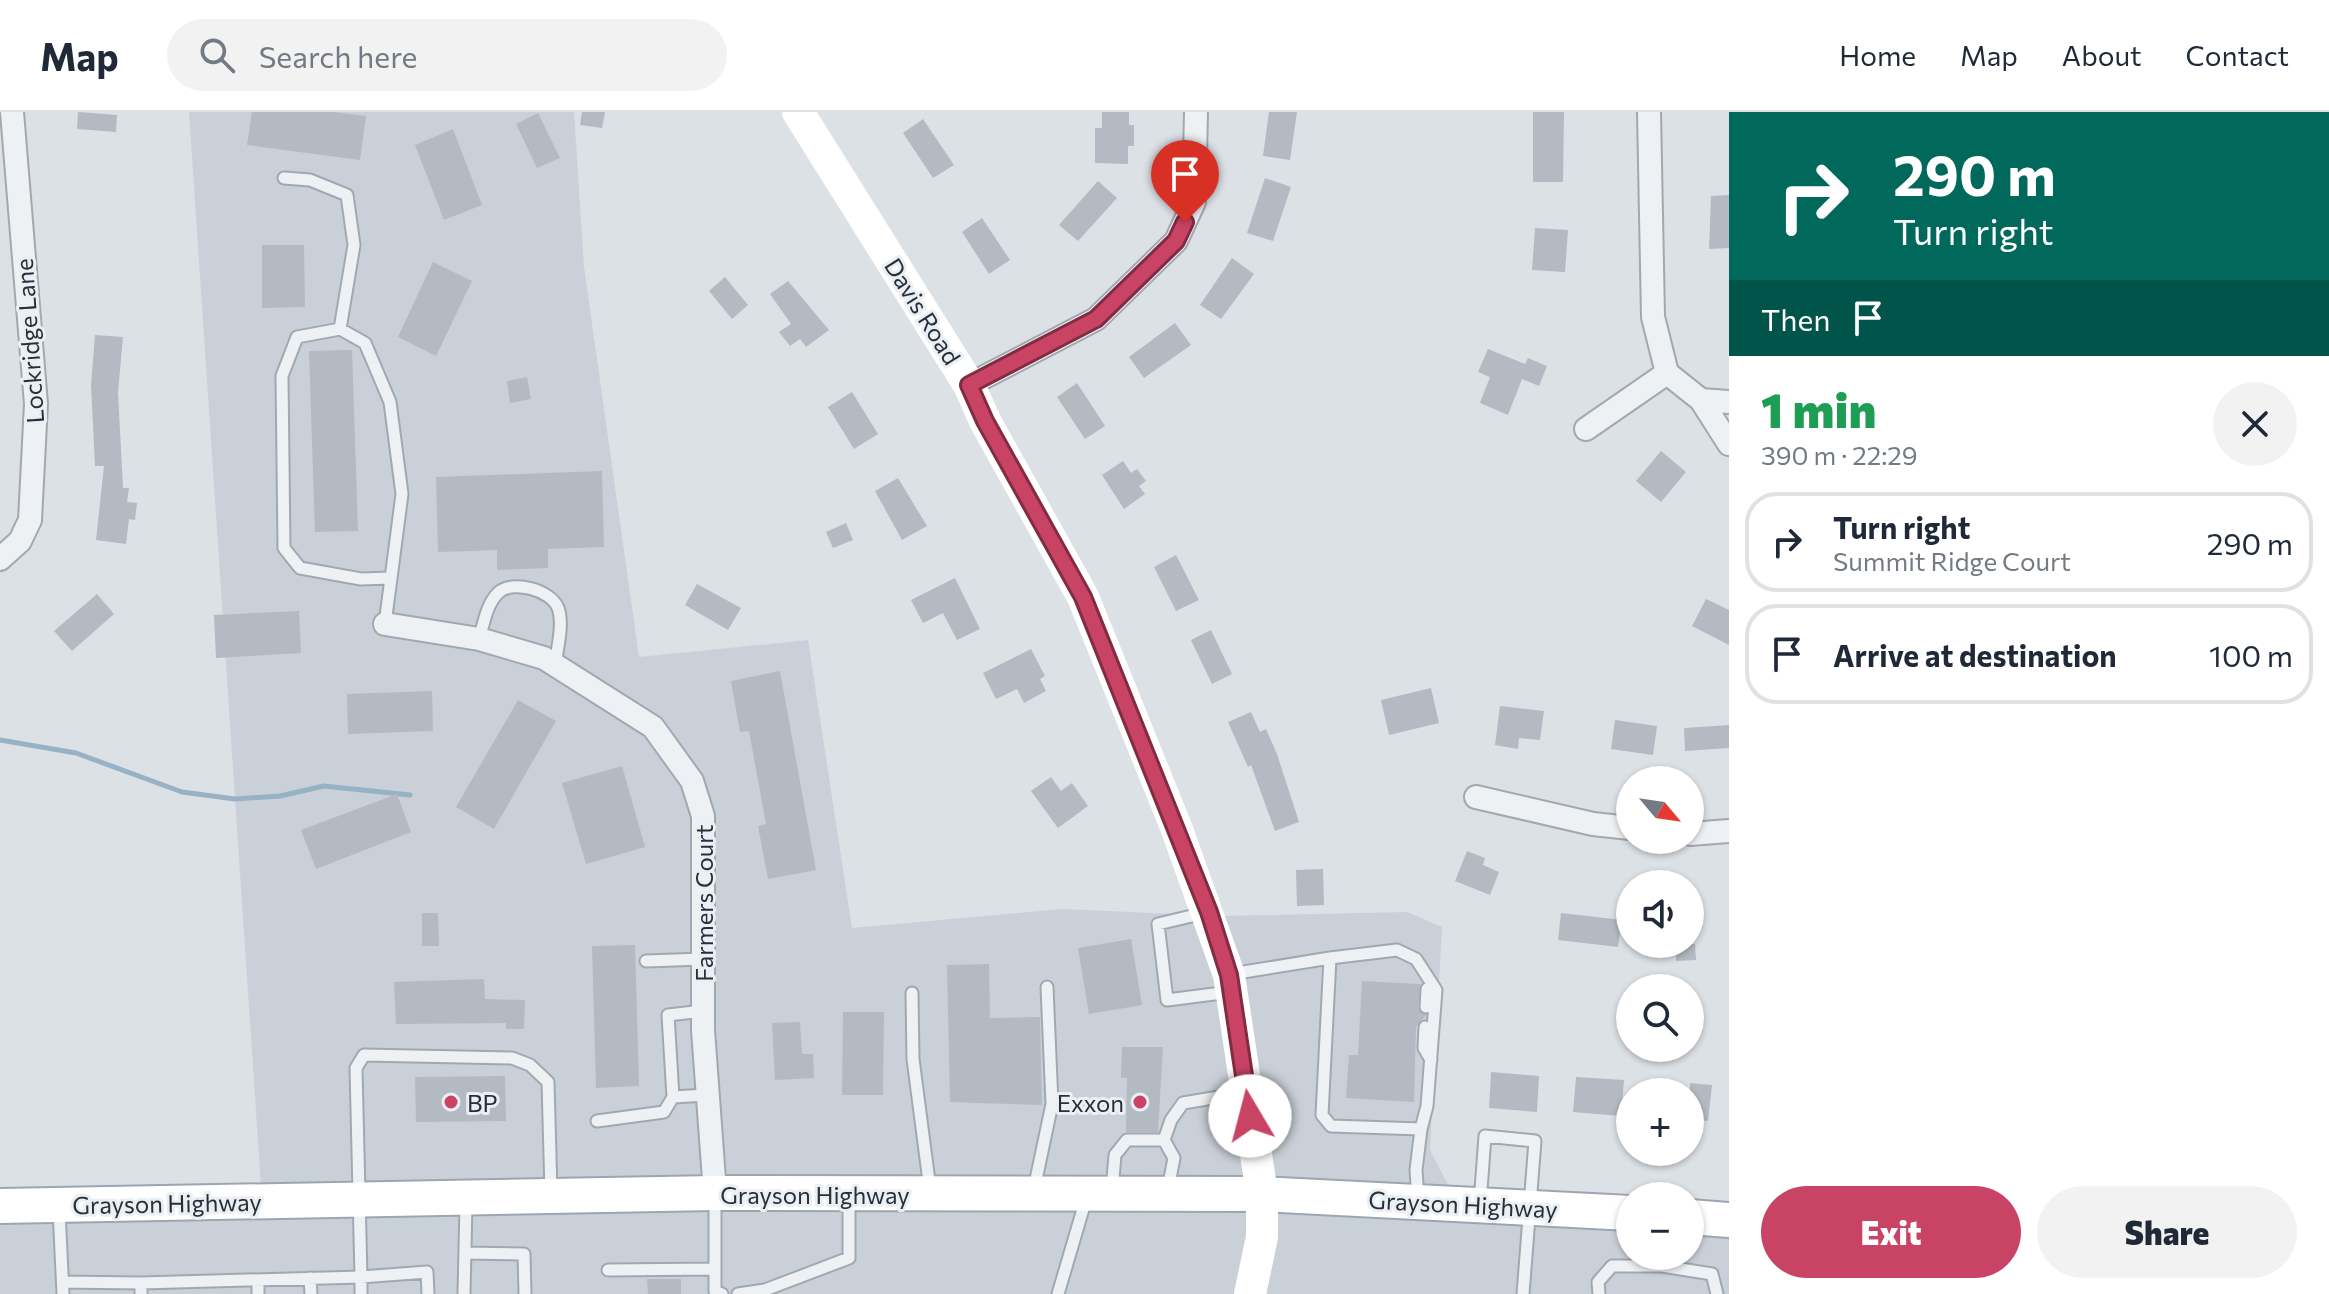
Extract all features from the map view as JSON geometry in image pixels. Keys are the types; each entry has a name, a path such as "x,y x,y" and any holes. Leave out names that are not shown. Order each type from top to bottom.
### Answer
{"main road":[{"name":"Grayson Highway","path":"0,1206 715,1193 1262,1194 1616,1212"},
{"path":"1704,1218 1729,1220"}],"street":[{"name":"Lockridge Lane","path":"0,559 20,541 30,520 35,420 12,112"},
{"name":"Davis Road","path":"798,112 969,385 985,421 1083,597 1209,912 1231,983 1262,1194 1262,1237 1250,1294"},
{"path":"969,385 1096,319 1176,241 1194,202 1196,112"},
{"path":"1649,112 1653,317 1667,373 1701,400 1729,444"},
{"path":"1586,429 1667,373"},
{"path":"1701,400 1729,402"},
{"name":"Farmers Court","path":"385,624 479,639 544,658 653,727 692,781 703,816 703,1011 706,1095 715,1193"},
{"path":"1476,797 1616,826"},
{"path":"1704,833 1729,831"}],"lane":[{"path":"284,178 310,180 347,195 354,245 340,329"},
{"path":"385,624 402,494 390,402 365,343 340,329 297,337 282,376 284,548 300,568 361,579 391,578"},
{"path":"479,639 490,604 500,590 513,587 535,591 549,596 559,609 555,665"},
{"path":"1209,912 1158,924 1167,1000 1330,958 1397,950 1416,959 1436,990 1431,1061 1416,1170 1418,1200"},
{"path":"1330,958 1322,1115 1331,1126 1421,1129"},
{"path":"646,961 703,959"},
{"path":"1426,1007 1427,989 1432,985"},
{"path":"1034,1194 1041,1146 1052,1104 1047,987"},
{"path":"912,993 913,1059 926,1137 930,1194"},
{"path":"597,1121 664,1112 673,1097 668,1015 703,1011"},
{"path":"1425,1027 1424,1048 1431,1061"},
{"path":"361,1294 356,1068 364,1055 512,1058 530,1065 548,1082 551,1197"},
{"path":"1167,1194 1174,1158 1164,1140 1171,1120 1183,1103 1247,1093"},
{"path":"673,1097 706,1095"},
{"path":"1480,1204 1485,1136 1535,1141 1523,1294"},
{"path":"1058,1294 1115,1155 1127,1140 1164,1140"},
{"path":"715,1193 715,1291 722,1294"},
{"path":"738,1294 765,1290 849,1258 849,1193"},
{"path":"464,1294 467,1198"},
{"path":"58,1205 63,1288 141,1288 427,1272 428,1294"},
{"path":"465,1253 524,1254 525,1294"},
{"path":"1599,1294 1598,1282 1616,1266"},
{"path":"608,1270 715,1269"},
{"path":"1697,1270 1712,1274 1717,1294"},
{"path":"310,1278 311,1294"},
{"path":"258,1280 258,1294"}],"shaded area":[{"path":"189,112 574,112 584,267 639,657 808,640 852,928 1062,909 1223,916 1407,912 1442,927 1430,1150 1454,1196 1616,1221 1616,1270 1704,1270 1704,1235 1729,1239 1729,1294 0,1294 0,1204 262,1201"}],"building":[{"path":"78,112 117,115 116,132 77,129"},
{"path":"252,112 333,112 366,116 360,160 247,145"},
{"path":"582,112 605,112 602,128 580,125"},
{"path":"1102,112 1129,112 1129,125 1134,125 1134,146 1128,146 1128,164 1095,163 1095,128 1102,128"},
{"path":"1269,112 1297,112 1290,160 1263,156"},
{"path":"1533,112 1564,112 1563,182 1533,182"},
{"path":"538,113 560,158 537,168 516,124"},
{"path":"923,119 954,165 933,178 903,133"},
{"path":"453,129 482,205 444,220 415,145"},
{"path":"1265,178 1291,187 1273,241 1247,233"},
{"path":"1098,181 1117,198 1078,241 1059,225"},
{"path":"1729,195 1729,248 1709,249 1711,196"},
{"path":"982,218 1010,260 989,274 962,232"},
{"path":"1535,228 1568,230 1565,272 1532,270"},
{"path":"262,245 304,245 305,307 262,308"},
{"path":"1232,258 1254,274 1221,319 1200,305"},
{"path":"433,262 472,281 436,356 398,337"},
{"path":"725,277 748,305 732,319 709,291"},
{"path":"788,281 829,330 806,347 800,339 790,346 779,332 791,324 770,294"},
{"path":"1175,323 1191,345 1144,378 1129,357"},
{"path":"95,335 123,337 118,392 123,488 129,488 127,502 137,503 135,520 129,519 126,544 96,540 104,466 95,466 91,385"},
{"path":"1488,349 1525,364 1528,358 1547,366 1539,386 1522,379 1508,415 1480,403 1490,377 1478,372"},
{"path":"352,350 358,531 315,532 309,351"},
{"path":"527,377 531,399 510,403 507,381"},
{"path":"1077,383 1105,426 1085,439 1057,397"},
{"path":"852,392 878,434 854,449 828,407"},
{"path":"1661,451 1686,472 1661,502 1636,481"},
{"path":"1123,461 1131,473 1137,469 1146,481 1139,486 1145,494 1124,509 1102,475"},
{"path":"602,471 604,547 548,549 548,568 497,570 497,550 438,552 436,477"},
{"path":"898,478 927,526 902,540 875,491"},
{"path":"846,523 853,540 833,548 826,532"},
{"path":"1176,555 1199,600 1176,611 1154,567"},
{"path":"955,578 980,629 957,640 943,613 923,623 911,600"},
{"path":"697,584 741,608 728,630 685,605"},
{"path":"97,594 114,614 72,651 54,631"},
{"path":"1706,599 1729,610 1729,645 1692,626"},
{"path":"299,611 301,653 216,658 214,615"},
{"path":"1211,630 1232,674 1212,684 1191,640"},
{"path":"1031,649 1045,676 1040,679 1046,691 1024,703 1017,689 996,699 983,673"},
{"path":"780,671 816,870 768,879 758,826 766,824 749,731 740,732 731,681"},
{"path":"1431,688 1439,723 1389,735 1381,700"},
{"path":"432,691 433,731 348,734 347,694"},
{"path":"518,700 556,721 494,829 456,807"},
{"path":"1500,706 1544,711 1540,740 1519,738 1518,749 1495,745"},
{"path":"1251,712 1260,732 1266,729 1277,754 1299,822 1275,831 1251,765 1248,767 1228,722"},
{"path":"1615,720 1657,726 1653,755 1611,749"},
{"path":"1729,725 1729,748 1685,751 1684,728"},
{"path":"622,766 645,847 586,864 562,783"},
{"path":"1051,777 1061,791 1072,783 1088,806 1058,828 1031,791"},
{"path":"397,794 411,832 316,869 301,830"},
{"path":"1467,851 1485,858 1483,865 1499,872 1490,895 1455,881"},
{"path":"1323,869 1324,905 1297,906 1296,870"},
{"path":"422,913 438,913 439,946 422,946"},
{"path":"1561,913 1616,919 1616,947 1558,940"},
{"path":"1131,939 1142,1005 1089,1014 1078,948"},
{"path":"635,945 639,1086 596,1088 592,946"},
{"path":"1676,958 1696,958 1696,960 1676,961"},
{"path":"989,964 990,1018 1040,1017 1042,1105 950,1102 947,965"},
{"path":"484,979 485,999 525,1000 524,1029 506,1029 506,1023 396,1024 394,982"},
{"path":"1362,981 1420,984 1418,1007 1426,1015 1416,1027 1414,1102 1346,1098 1349,1055 1358,1055"},
{"path":"843,1012 884,1012 883,1095 842,1095"},
{"path":"800,1022 802,1054 813,1054 814,1078 775,1080 772,1023"},
{"path":"1122,1047 1163,1047 1158,1132 1126,1132 1127,1078 1121,1078"},
{"path":"1491,1072 1539,1076 1537,1112 1489,1108"},
{"path":"505,1076 506,1121 416,1122 415,1077"},
{"path":"1576,1077 1616,1080 1616,1116 1573,1112"},
{"path":"1704,1084 1712,1085 1708,1121 1704,1121"},
{"path":"647,1279 681,1279 681,1294 648,1294"}],"waterway":[{"path":"0,740 76,753 182,792 235,799 280,796 324,786 410,795"}],"place":[{"name":"BP","path":"451,1102"},
{"name":"Exxon","path":"1140,1102"}],"route":[{"path":"1185,222 1176,241 1096,319 969,385 985,421 1083,597 1209,912 1229,975 1250,1116"}]}
